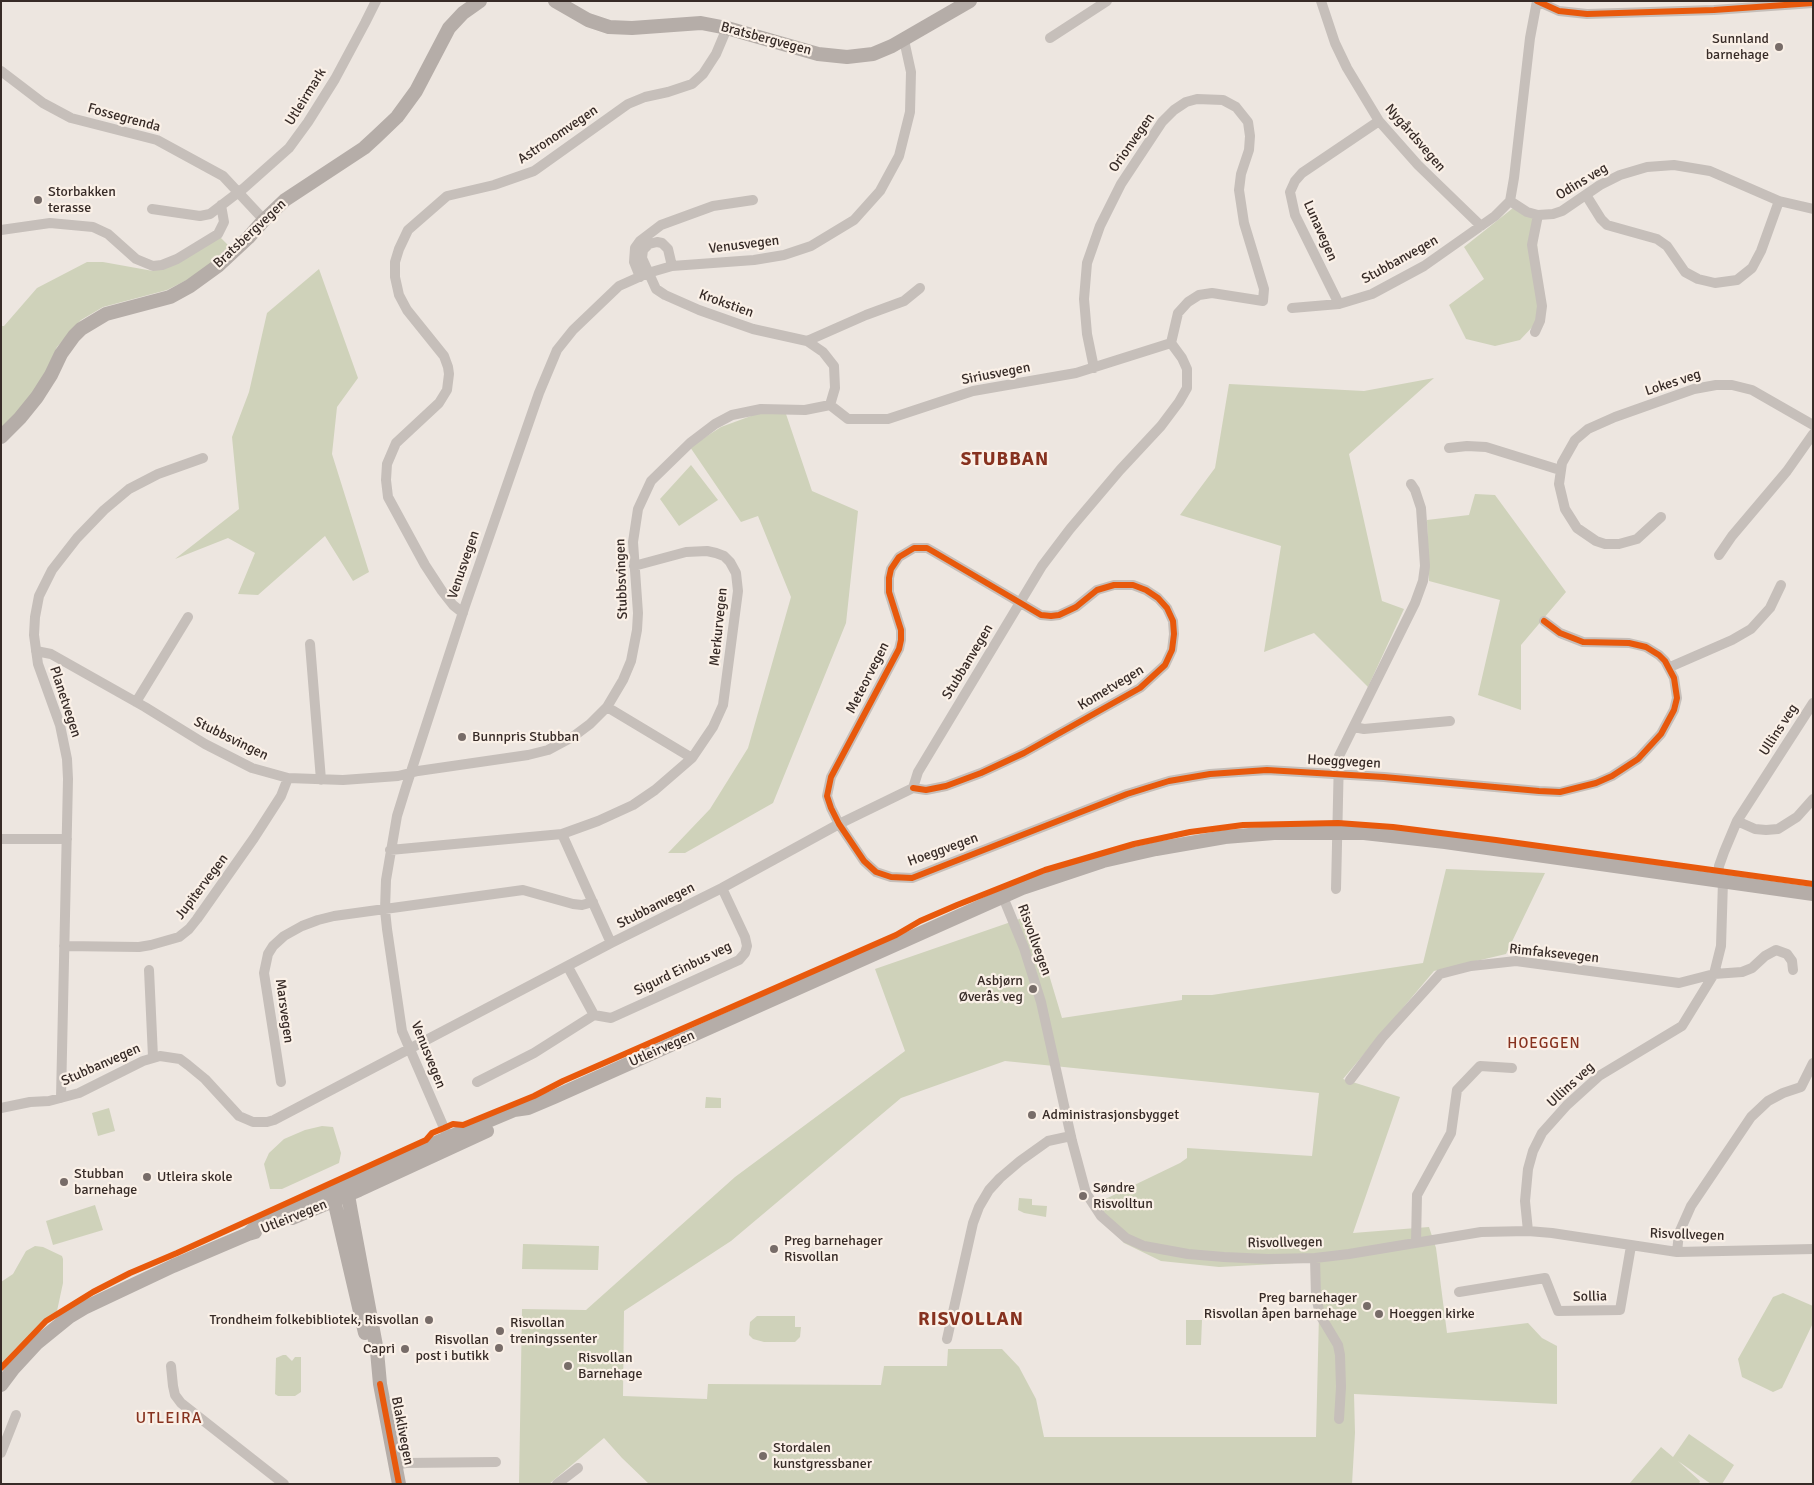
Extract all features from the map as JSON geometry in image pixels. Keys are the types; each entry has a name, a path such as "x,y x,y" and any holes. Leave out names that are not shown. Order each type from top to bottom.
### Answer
{"main road":[{"name":"Bratsbergvegen","path":"1,437 37,398 61,354 81,329 106,314 170,297 190,286 219,265 264,220 296,192 364,148 387,127 416,91 449,28 463,13 480,1"},
{"name":"Bratsbergvegen","path":"555,1 588,20 609,27 632,28 691,23 727,28 836,57 873,54 904,40 970,1"},
{"name":"Utleirvegen","path":"248,1234 258,1224 343,1191 450,1142 517,1117 528,1108 1003,897 1078,869 1156,848 1251,834 1338,832 1421,839 1813,894"},
{"name":"Blaklivegen","path":"343,1191 334,1200 370,1353 380,1384"},
{"name":"Blaklivegen","path":"343,1191 377,1351 380,1384 399,1484"},
{"name":"Utleirvegen","path":"1,1385 13,1369 38,1343 76,1312 121,1289 248,1234 261,1231 334,1200"}],"street":[{"name":"Utleirmark","path":"238,192 289,148 308,122 366,23 376,1"},
{"path":"1050,38 1107,1"},
{"name":"Nygårdsvegen","path":"1321,1 1335,43 1347,68 1379,120 1418,165 1481,226"},
{"path":"1535,332 1540,322 1542,306 1532,245 1538,215 1527,212 1510,201 1530,38 1537,1 1559,11 1588,14 1714,10 1813,3"},
{"name":"Astronomvegen","path":"463,612 453,605 425,565 388,497 387,464 396,443 439,403 447,390 449,374 444,356 407,310 399,295 395,277 395,262 399,249 408,230 447,196 494,185 534,171 628,104 645,97 692,84 703,74 716,54 727,28"},
{"name":"Venusvegen","path":"450,1142 409,1049 400,1021 385,910 386,880 397,816 463,612 536,401 558,350 573,330 619,286 672,266 754,260 784,255 811,246 854,220 880,191 899,156 910,112 911,72 904,40"},
{"name":"Fossegrenda","path":"1,71 42,103 71,118 157,140 223,176 264,220"},
{"name":"Orionvegen","path":"1094,368 1084,299 1087,263 1100,226 1121,184 1162,122 1174,110 1186,102 1197,99 1223,100 1236,107 1248,122 1249,150 1238,190 1244,223 1264,289 1263,302 1212,293 1199,295 1188,302 1178,313 1170,343"},
{"name":"Lunavegen","path":"1339,304 1295,215 1290,192 1295,181 1302,173 1379,120"},
{"name":"Odins veg","path":"1538,215 1562,211 1607,181 1627,172 1647,167 1674,165 1710,172 1780,201 1813,208"},
{"path":"152,208 200,216 210,214 238,192"},
{"path":"1586,195 1607,225 1657,239 1667,246 1685,272 1698,279 1715,283 1737,280 1752,268 1761,251 1780,201"},
{"name":"Krokstien","path":"753,200 714,206 661,225 635,248 634,262 656,289 665,295 698,310 754,329 807,340 824,352 834,366 835,388 830,406"},
{"name":"Stubbanvegen","path":"1292,308 1339,304 1372,294 1424,266 1495,216 1510,201"},
{"path":"1,230 50,223 92,226 108,234 136,259 153,266 162,265 178,259 218,234 224,222 221,205"},
{"path":"644,275 642,254 646,246 653,242 662,243 665,246 672,266"},
{"path":"807,340 904,301 920,288"},
{"name":"Stubbanvegen","path":"1,1108 79,1094 143,1061 153,1057 167,1056 180,1059 205,1079 239,1116 260,1122 274,1120 612,943 722,888 839,824 913,788 918,772 1042,566 1070,528 1161,426 1179,402 1187,388 1187,369 1182,358 1170,343"},
{"name":"Siriusvegen","path":"830,406 848,419 888,419 973,391 1076,373 1170,343"},
{"name":"Lokes veg","path":"1661,517 1644,534 1632,542 1610,545 1591,539 1577,528 1565,509 1559,491 1560,470 1571,445 1588,429 1707,386 1732,385 1752,390 1813,425"},
{"name":"Stubbsvingen","path":"36,651 51,654 205,744 252,768 288,778 343,780 398,776 411,772 506,759 548,750 582,730 607,706 623,680 635,648 638,613 633,542 638,509 651,481 690,443 715,424 732,415 761,409 805,410 830,406"},
{"path":"1719,555 1732,536 1787,471 1813,434"},
{"path":"1449,448 1467,446 1486,447 1560,470"},
{"name":"Planetvegen","path":"61,1098 68,779 66,752 60,725 40,672 36,651 34,636 35,617 39,596 52,570 77,538 128,489 158,474 203,458"},
{"name":"Hoeggvegen","path":"1336,889 1339,756 1415,603 1423,581 1425,566 1421,508 1411,484"},
{"name":"Meteorvegen","path":"839,824 827,796 831,777 899,649 901,640 899,622 888,586 891,569 898,557 914,548 927,548 1019,602"},
{"name":"Merkurvegen","path":"390,850 562,834 633,804 656,790 692,758 715,723 726,693 738,591 736,573 724,556 716,552 707,551 686,552 634,566"},
{"name":"Kometvegen","path":"913,788 926,790 946,786 982,773 1024,753 1140,688 1165,665 1172,650 1173,621 1167,608 1158,598 1146,590 1133,585 1114,585 1097,590 1076,607 1059,615 1041,615 1019,602"},
{"path":"1544,621 1560,633 1583,642 1640,645 1659,655 1670,667 1732,640 1751,629 1770,608 1781,585"},
{"path":"136,702 188,616"},
{"path":"310,644 321,780"},
{"name":"Hoeggvegen","path":"839,824 869,868 882,875 912,878 1103,802 1162,783 1210,774 1268,770 1560,792 1585,787 1612,776 1627,767 1651,747 1662,734 1674,710 1677,698 1670,667"},
{"name":"Ullins veg","path":"1528,1231 1525,1201 1528,1169 1533,1151 1542,1133 1567,1105 1599,1076 1682,1026 1714,974 1721,946 1719,866 1724,852 1737,821 1813,703"},
{"path":"607,706 692,758"},
{"path":"1354,727 1364,729 1450,721"},
{"name":"Jupitervegen","path":"64,946 139,947 179,936 189,929 248,846 280,796 288,778"},
{"path":"1737,821 1755,829 1778,829 1797,818 1813,799"},
{"path":"562,834 612,943"},
{"path":"1,839 67,839"},
{"name":"Sigurd Einbus veg","path":"594,1015 611,1018 739,960 745,954 747,946 745,937 722,888"},
{"path":"385,910 428,902 523,890 582,906 593,902"},
{"name":"Risvollvegen","path":"1003,897 1024,948 1041,1002 1071,1136 1086,1193 1100,1216 1126,1238 1144,1246 1188,1254 1254,1259 1315,1258 1481,1232 1528,1231 1677,1252 1813,1249"},
{"name":"Marsvegen","path":"281,1082 264,973 268,954 273,946 284,936 302,926 334,916 385,910"},
{"path":"1714,974 1742,972 1752,968 1765,956 1776,950 1787,954 1792,961 1793,970"},
{"name":"Rimfaksevegen","path":"1350,1080 1382,1038 1440,974 1471,966 1516,961 1679,983 1714,974"},
{"path":"477,1082 534,1053 594,1015 568,967"},
{"name":"Stubbanvegen","path":"149,970 153,1057"},
{"path":"1677,1252 1679,1234 1691,1206 1751,1117 1768,1102 1783,1093 1801,1087 1813,1062"},
{"path":"1416,1243 1416,1195 1451,1133 1457,1090 1480,1066 1512,1068"},
{"path":"946,1338 973,1223 979,1207 989,1190 1020,1161 1048,1141 1071,1136"},
{"name":"Sollia","path":"1459,1292 1544,1278 1558,1311 1620,1310 1631,1246"},
{"path":"1315,1258 1316,1296 1320,1315 1338,1346 1340,1355 1339,1419"},
{"path":"171,1366 175,1395 181,1402 284,1484"},
{"path":"1,1453 16,1415"},
{"path":"395,1464 406,1462 496,1462"},
{"path":"557,1484 578,1468"}],"green space":[{"path":"1513,208 1536,220 1540,302 1537,322 1520,340 1495,346 1466,339 1449,305 1484,279 1464,247"},
{"path":"220,237 229,246 195,276 167,290 103,307 81,320 57,347 45,374 30,398 1,429 1,326 4,326 37,288 87,262 103,262 153,271 184,259"},
{"path":"319,269 358,378 337,407 332,454 369,572 353,581 325,536 258,595 238,594 255,553 228,538 175,559 239,509 232,437 249,392 267,313"},
{"path":"1434,378 1349,454 1382,601 1404,609 1368,687 1314,633 1264,652 1281,546 1180,515 1215,468 1229,384 1364,391"},
{"path":"759,413 786,414 812,491 858,511 846,623 773,803 685,853 668,853 710,809 748,748 791,597 758,516 741,522 690,447 721,427"},
{"path":"691,465 718,500 679,526 660,499"},
{"path":"1475,494 1495,495 1566,592 1521,645 1521,710 1478,695 1500,600 1429,581 1427,520 1469,515"},
{"path":"1446,869 1545,873 1506,954 1434,971 1343,1079 1400,1097 1353,1233 1429,1227 1436,1248 1447,1333 1528,1323 1542,1338 1557,1346 1557,1404 1354,1394 1355,1433 1352,1484 649,1484 604,1438 549,1484 519,1484 522,1309 586,1310 735,1177 905,1051 875,969 1031,915 1062,1018 1182,1000 1182,995 1212,995 1423,963","holes":["1005,1061 1319,1093 1312,1156 1187,1148 1187,1158 1180,1163 1095,1204 1124,1243 1161,1261 1219,1267 1314,1262 1319,1314 1316,1437 1044,1437 1036,1399 1019,1367 1002,1349 948,1349 947,1366 884,1366 881,1385 708,1384 707,1399 623,1396 624,1311 731,1241 901,1098"]},
{"path":"706,1097 721,1098 721,1108 705,1108"},
{"path":"109,1108 115,1131 98,1136 92,1113"},
{"path":"322,1126 333,1127 341,1153 339,1163 282,1189 270,1189 264,1164 269,1153 284,1139 305,1130"},
{"path":"1019,1198 1032,1199 1032,1205 1047,1206 1046,1217 1018,1210"},
{"path":"95,1205 103,1230 53,1245 46,1221"},
{"path":"523,1244 599,1246 598,1270 522,1269"},
{"path":"35,1246 43,1247 62,1256 63,1283 57,1311 15,1349 1,1366 1,1282 13,1274 26,1251"},
{"path":"1783,1293 1813,1306 1813,1323 1782,1388 1773,1392 1742,1377 1738,1359 1773,1297"},
{"path":"757,1316 795,1316 795,1327 801,1327 800,1337 795,1342 764,1342 753,1339 749,1335 750,1322"},
{"path":"1186,1320 1202,1320 1201,1345 1186,1345"},
{"path":"286,1355 292,1361 295,1357 301,1357 301,1392 295,1396 278,1396 275,1394 276,1358"},
{"path":"1689,1434 1734,1465 1722,1484 1711,1484 1678,1461 1700,1481 1699,1484 1629,1484 1661,1447 1673,1457"}],"cycle path":[{"path":"1537,1 1559,11 1587,14 1714,10 1813,3"},
{"path":"913,788 926,790 946,786 981,773 1024,753 1140,688 1165,665 1172,650 1174,634 1173,621 1167,608 1158,598 1146,590 1133,585 1114,585 1097,590 1076,607 1059,615 1041,615 927,548 914,548 899,557 891,569 889,578 889,592 901,630 899,649 831,777 827,796 839,824 864,861 876,872 891,877 912,878 1127,794 1169,781 1210,774 1267,770 1384,777 1560,792 1596,783 1612,776 1638,759 1661,734 1674,710 1677,698 1674,678 1665,661 1646,647 1629,643 1583,642 1560,633 1544,621"},
{"path":"1,1368 46,1321 93,1292 130,1273 426,1140 432,1133 453,1124 463,1125 534,1096 563,1081 896,935 920,921 957,905 1045,870 1134,844 1190,832 1243,825 1338,823 1393,827 1496,840 1813,884"},
{"path":"380,1384 399,1484"}],"place":[{"name":"Sunnland barnehage","path":"1779,47"},
{"name":"Storbakken terasse","path":"38,200"},
{"name":"Bunnpris Stubban","path":"462,737"},
{"name":"Asbjørn Øverås veg","path":"1033,989"},
{"name":"Administrasjonsbygget","path":"1032,1115"},
{"name":"Utleira skole","path":"147,1177"},
{"name":"Stubban barnehage","path":"64,1182"},
{"name":"Søndre Risvolltun","path":"1083,1196"},
{"name":"Preg barnehager Risvollan","path":"774,1249"},
{"name":"Preg barnehager Risvollan åpen barnehage","path":"1367,1306"},
{"name":"Hoeggen kirke","path":"1379,1314"},
{"name":"Trondheim folkebibliotek, Risvollan","path":"429,1320"},
{"name":"Risvollan treningssenter","path":"500,1331"},
{"name":"Risvollan post i butikk","path":"499,1348"},
{"name":"Capri","path":"405,1349"},
{"name":"Risvollan Barnehage","path":"568,1366"},
{"name":"Stordalen kunstgressbaner","path":"763,1456"}],"district":[{"name":"STUBBAN","path":"1005,460"},
{"name":"HOEGGEN","path":"1544,1044"},
{"name":"RISVOLLAN","path":"971,1320"},
{"name":"UTLEIRA","path":"169,1419"}]}
